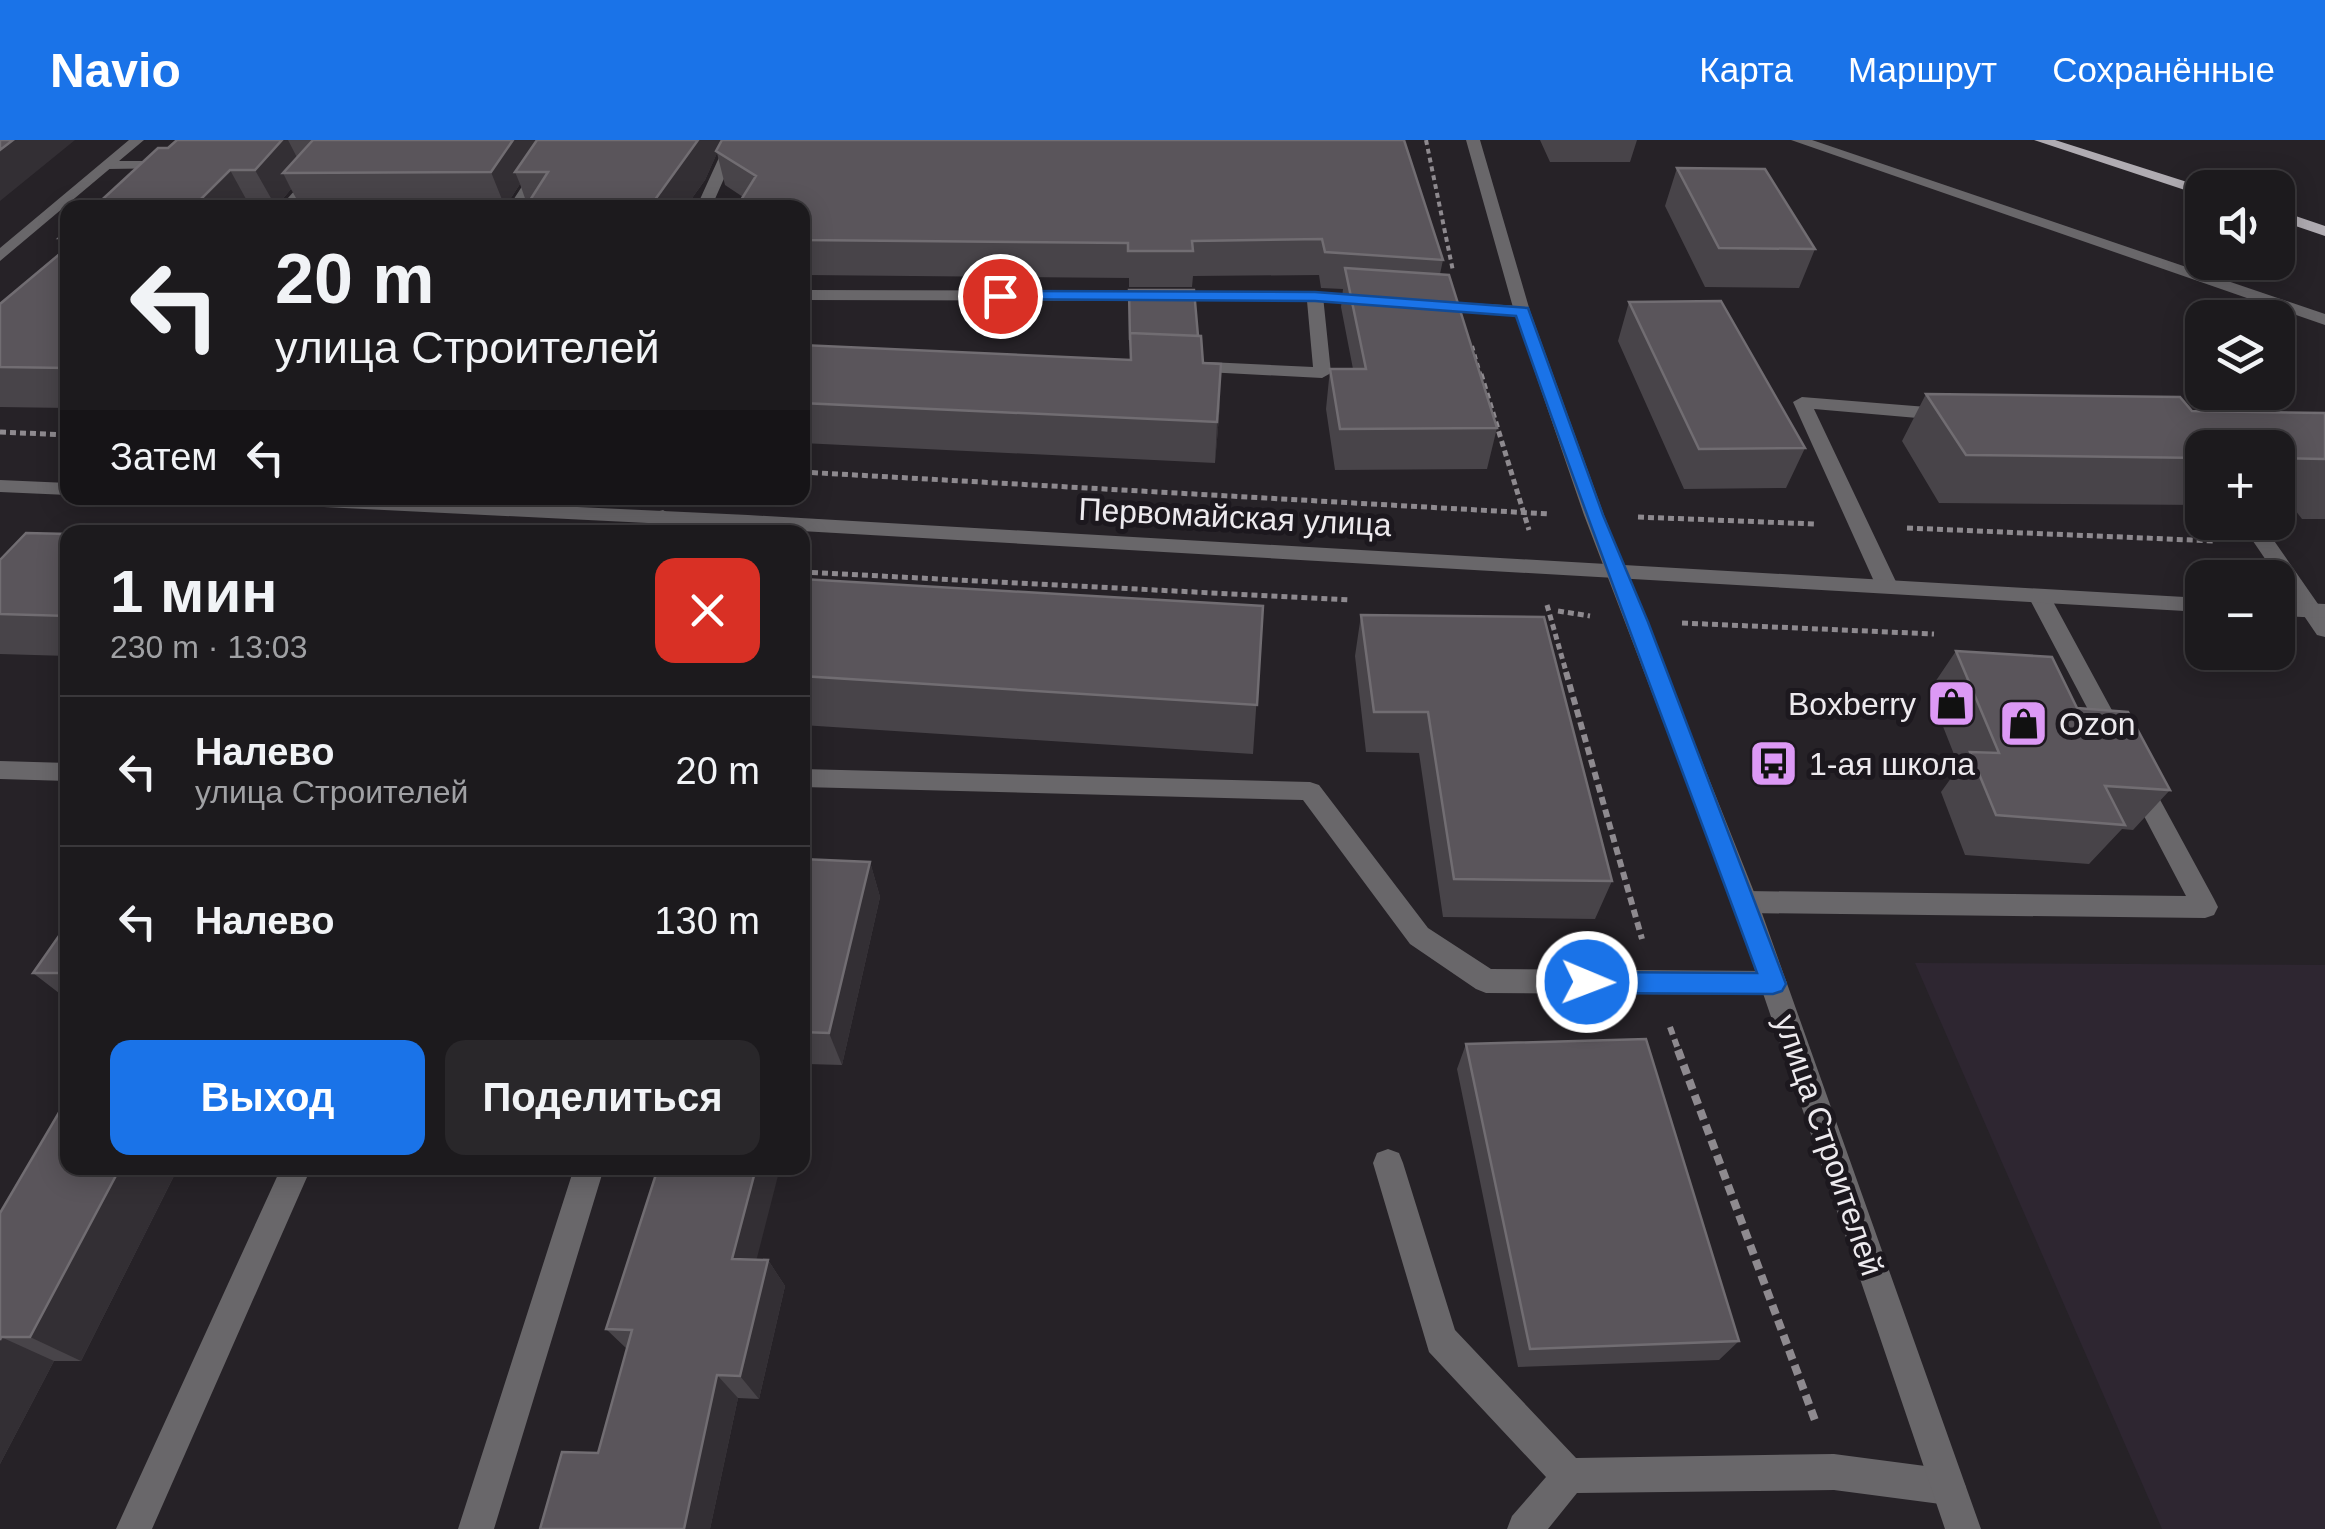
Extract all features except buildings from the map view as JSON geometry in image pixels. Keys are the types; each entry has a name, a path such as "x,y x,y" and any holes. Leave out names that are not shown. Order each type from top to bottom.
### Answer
{"main road":[{"path":"2042,140 2185,186"},
{"path":"2295,221 2325,231"}],"street":[{"path":"66,200 137,140"},
{"path":"293,200 348,140"},
{"path":"520,200 558,140"},
{"path":"706,200 734,140"},
{"name":"улица Строителей","path":"1473,140 1522,312 1745,902 1963,1529"},
{"path":"1798,140 2325,320"},
{"path":"108,164 185,164"},
{"path":"308,165 326,165"},
{"path":"0,256 60,205"},
{"path":"810,295 1324,297 1322,372 1168,366"},
{"path":"1406,304 1522,312"},
{"path":"1888,588 1802,402 1977,417"},
{"path":"0,486 60,489"},
{"name":"Первомайская улица","path":"529,505 659,524"},
{"name":"Первомайская улица","path":"810,532 2185,604"},
{"path":"2264,540 2317,611 2325,630"},
{"path":"1745,902 2204,906 2039,596"},
{"path":"0,770 60,772"},
{"path":"810,778 1310,791 1419,936 1486,981 1773,984"},
{"path":"1388,1162 1441,1340 1569,1476 1834,1472 1948,1486"},
{"path":"134,1529 293,1175"},
{"path":"476,1529 587,1175"},
{"path":"1525,1529 1569,1476"}],"path":[{"path":"1426,140 1461,309 1540,568 1548,610 1654,984 1834,1472"},
{"path":"0,432 60,435"},
{"path":"810,572 1352,600"},
{"path":"1548,610 1638,622 1948,634"}],"shaded area":[{"path":"1915,963 2325,965 2325,1529 2162,1529"}],"place":[{"name":"Boxberry","path":"1951,704"},
{"name":"Ozon","path":"2024,724"},
{"name":"1-ая школа","path":"1774,764"}],"route":[{"path":"1000,296 1315,296 1522,312 1594,515 1745,902 1773,984 1587,982"}]}
